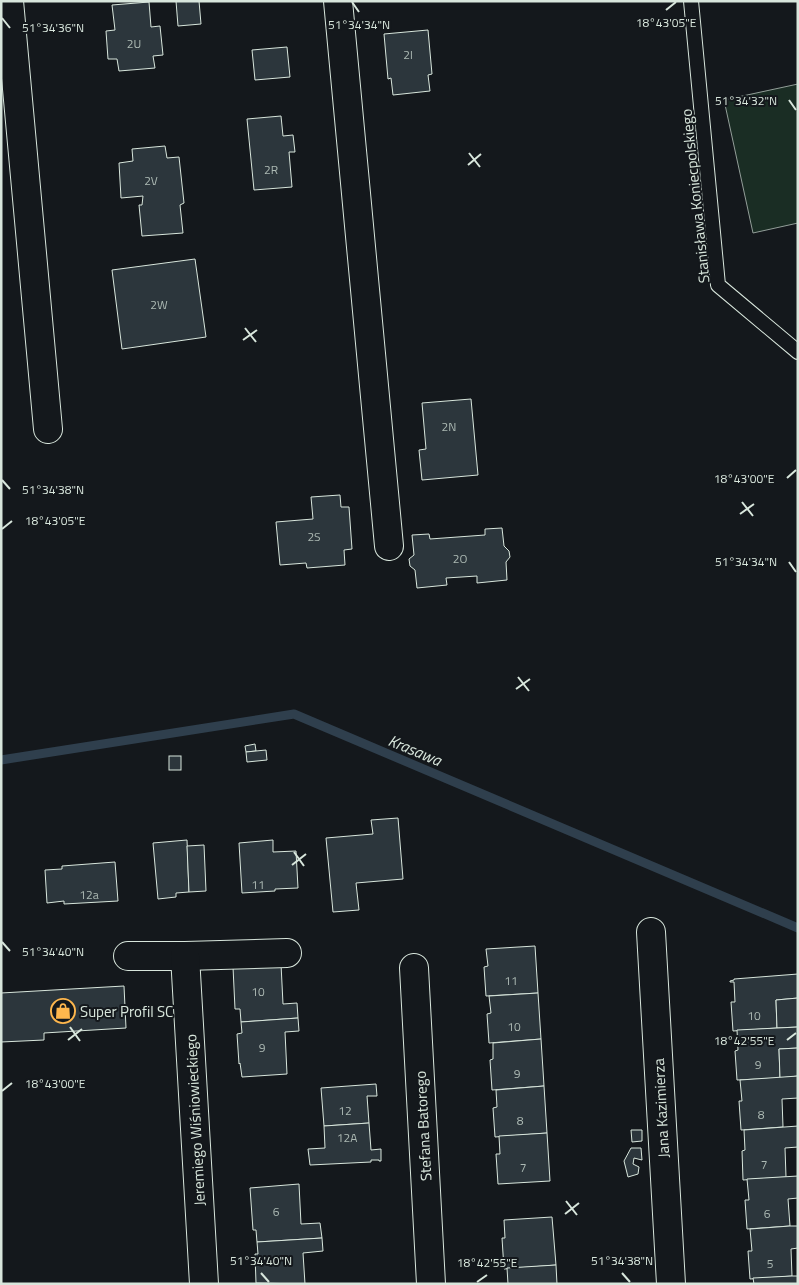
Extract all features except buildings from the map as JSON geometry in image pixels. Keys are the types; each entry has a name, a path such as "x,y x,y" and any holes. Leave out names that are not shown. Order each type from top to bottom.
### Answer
{"street":[{"path":"9,1 48,429"},
{"path":"338,1 389,546"},
{"name":"Jana Kazimierza","path":"651,932 671,1284"},
{"path":"128,956 287,953"},
{"name":"Jeremiego Wiśniowieckiego","path":"185,956 204,1284"},
{"name":"Stefana Batorego","path":"414,968 431,1284"}],"lane":[{"name":"Stanisława Koniecpolskiego","path":"691,1 718,286 798,352"}],"green space":[{"path":"798,84 798,223 753,233 724,100"}],"waterway":[{"name":"Krasawa","path":"1,760 294,714 798,928"}],"place":[{"name":"Super Profil SC","path":"63,1011"}]}
